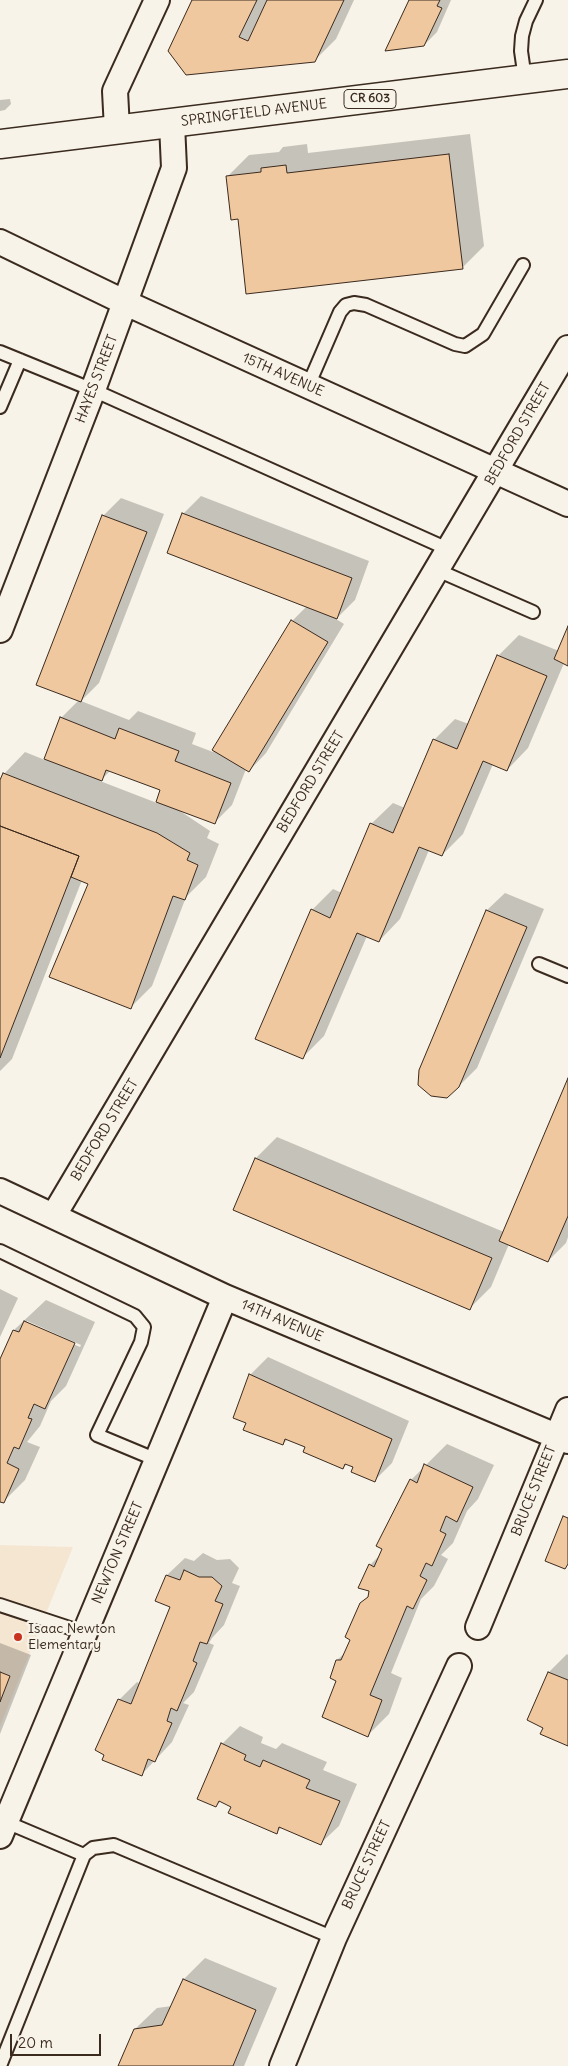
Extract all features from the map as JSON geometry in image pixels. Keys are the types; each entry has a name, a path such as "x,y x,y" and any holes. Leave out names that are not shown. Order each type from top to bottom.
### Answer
{"main road":[{"name":"SPRINGFIELD AVENUE","path":"0,144 117,128 172,124 568,74"}],"street":[{"path":"117,128 115,91 157,0"},
{"name":"HAYES STREET","path":"0,630 94,390 174,168 172,124"},
{"name":"15TH AVENUE","path":"0,242 126,303 568,504"},
{"name":"BEDFORD STREET","path":"54,1216 568,348"},
{"name":"14TH AVENUE","path":"0,1191 225,1297 563,1439"},
{"name":"NEWTON STREET","path":"3,1829 225,1297"},
{"name":"BRUCE STREET","path":"478,1627 563,1439 568,1410"},
{"name":"BRUCE STREET","path":"282,2066 334,1938 459,1666"}],"lane":[{"path":"526,80 521,51 522,36 526,21 536,0"},
{"path":"308,386 340,312 346,305 354,303 366,305 455,344 465,346 483,334 523,266"},
{"path":"0,352 94,390 450,550"},
{"path":"0,407 20,360"},
{"path":"437,570 533,612"},
{"path":"539,964 568,976"},
{"path":"0,1251 135,1316 144,1327 141,1342 97,1435 157,1460"},
{"path":"0,1605 85,1633"},
{"path":"3,1829 84,1855"},
{"path":"0,2066 84,1855 93,1848 114,1846 334,1938"}],"shaded area":[{"name":"Isaac Newton Elementary","path":"0,1545 73,1547 0,1726"}],"building":[{"path":"192,0 257,0 239,37 248,41 267,0 344,0 315,62 186,75 168,51"},
{"path":"409,0 440,0 437,6 442,8 424,46 385,51"},
{"path":"449,154 463,269 246,294 238,219 231,220 226,176 261,172 261,168 286,165 287,173"},
{"path":"182,513 352,578 337,619 167,553"},
{"path":"102,515 147,532 81,702 36,685"},
{"path":"291,620 328,642 249,772 212,750"},
{"path":"568,626 568,666 554,659"},
{"path":"497,655 547,676 507,771 483,761 442,856 419,847 379,942 357,933 303,1059 255,1039 311,909 330,918 370,823 393,833 433,739 457,749"},
{"path":"60,717 115,739 119,728 179,751 175,761 231,783 215,824 156,802 160,790 106,770 102,781 44,759"},
{"path":"3,773 157,833 190,853 187,860 198,865 185,900 173,896 131,1009 49,977 88,884 71,877 79,856 0,826 0,780"},
{"path":"0,826 79,856 0,1058"},
{"path":"486,910 527,927 459,1087 447,1098 431,1096 418,1085 419,1070"},
{"path":"568,1078 568,1216 548,1262 499,1241"},
{"path":"255,1158 492,1258 470,1310 233,1210"},
{"path":"24,1321 75,1343 45,1409 34,1404 28,1418 32,1419 19,1449 14,1447 7,1463 19,1469 4,1503 0,1502 0,1359 13,1330 19,1332"},
{"path":"249,1374 392,1439 375,1482 351,1472 353,1467 345,1464 343,1469 303,1452 305,1447 285,1439 283,1445 243,1430 246,1423 233,1418"},
{"path":"424,1464 473,1487 457,1522 446,1516 440,1531 446,1534 432,1566 426,1563 420,1576 427,1580 413,1609 407,1606 370,1695 382,1700 368,1737 322,1717 336,1681 330,1678 336,1660 341,1660 350,1640 345,1637 360,1603 368,1597 369,1591 358,1588 369,1564 374,1567 382,1549 376,1546 410,1479 417,1483"},
{"path":"563,1516 568,1518 568,1564 565,1569 545,1561"},
{"path":"184,1570 199,1577 212,1577 222,1586 215,1601 223,1604 207,1644 200,1642 193,1661 197,1663 177,1711 171,1708 167,1721 172,1723 155,1762 148,1759 142,1776 102,1760 104,1755 95,1750 118,1699 131,1704 170,1607 155,1601 166,1575 180,1580"},
{"path":"0,1672 10,1676 0,1702"},
{"path":"548,1672 568,1680 568,1746 540,1734 543,1728 527,1720"},
{"path":"221,1743 246,1755 244,1760 260,1767 263,1760 310,1780 306,1788 340,1801 321,1845 279,1827 277,1834 228,1813 231,1807 219,1801 216,1807 197,1799"},
{"path":"183,1979 256,2010 233,2066 118,2066 134,2029 162,2025"}],"place":[{"name":"Isaac Newton Elementary","path":"18,1637"}]}
